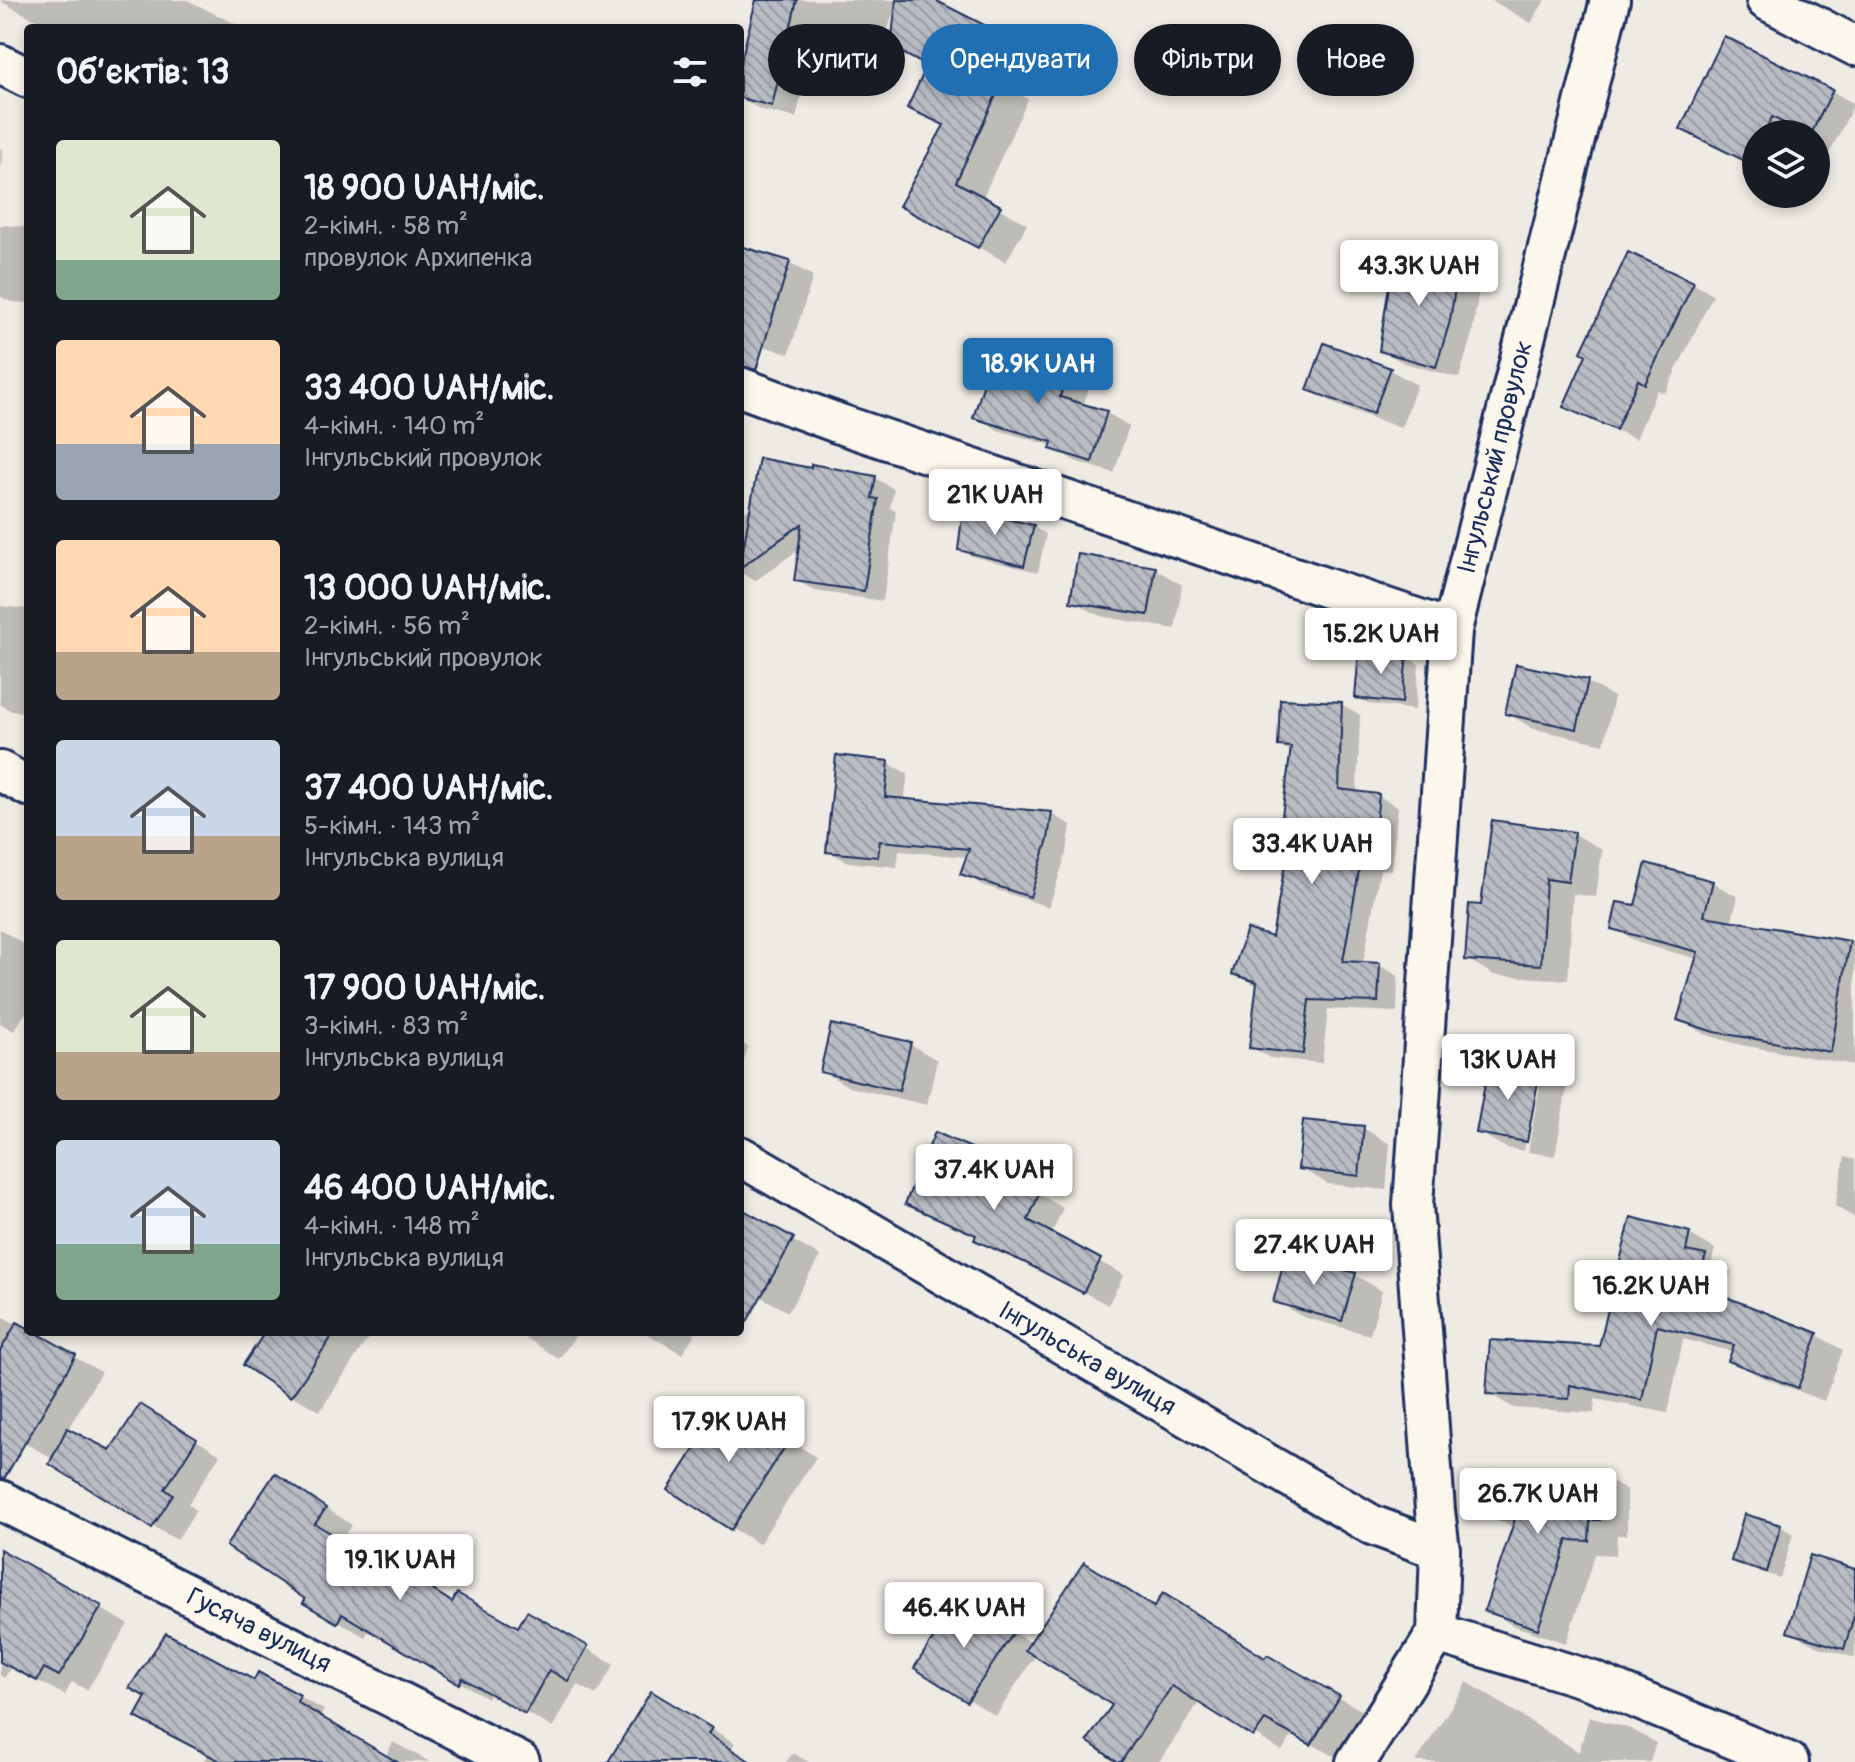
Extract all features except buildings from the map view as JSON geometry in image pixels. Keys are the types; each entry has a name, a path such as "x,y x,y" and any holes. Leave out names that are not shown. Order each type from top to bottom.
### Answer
{"street":[{"name":"Інгульський провулок","path":"1437,1633 1440,1550 1413,1205 1452,630 1610,0"},
{"path":"1766,0 1855,46"},
{"path":"0,64 24,76"},
{"path":"744,388 840,424 1452,630"},
{"path":"0,771 24,784"},
{"name":"Інгульська вулиця","path":"744,1158 1372,1525 1440,1550"},
{"name":"Гусяча вулиця","path":"0,1500 520,1762"},
{"path":"1356,1762 1437,1633 1593,1681 1789,1762"}]}
